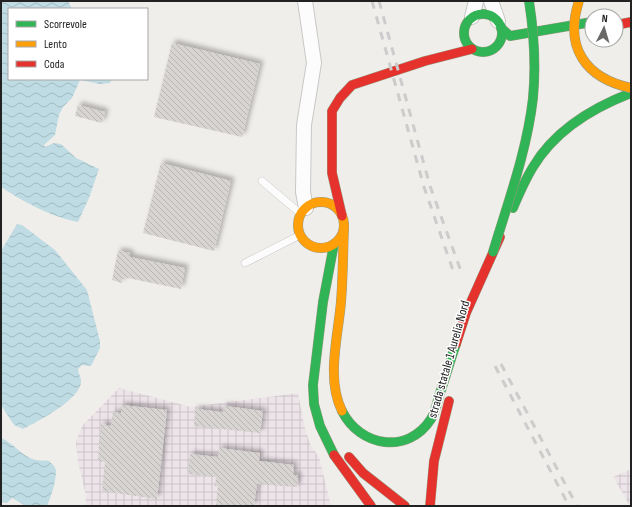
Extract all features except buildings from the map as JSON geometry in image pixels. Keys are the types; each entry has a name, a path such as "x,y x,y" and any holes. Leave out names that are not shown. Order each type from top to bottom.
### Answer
{"main road":[{"path":"307,208 328,203 334,206 343,221 341,302 336,351 336,390 342,414 350,425 367,438 387,443 405,440 424,428 432,418 466,313 493,252 525,142 531,112 535,62 533,28 529,1"},
{"path":"579,1 571,26 575,45 582,58 591,70 604,79 617,86 631,88"},
{"path":"472,49 461,35 467,21 472,17 483,14 489,15 500,24 506,34 510,36 584,23"},
{"path":"371,506 326,440 316,414 313,391 314,368 326,275 334,244 343,233 343,221 332,173 332,111 340,98 352,85 425,61 472,49 483,52 489,51 498,44 501,39 500,24"},
{"path":"498,44 584,30"},
{"path":"425,61 446,46"},
{"path":"493,252 526,179 534,164 548,147 583,114 631,93"},
{"path":"326,275 310,245 300,235 298,220 324,188 332,173"},
{"path":"310,245 318,248 334,244"},
{"name":"strada statale 1 Aurelia Nord","path":"456,375 488,266"},
{"path":"314,368 323,412 341,446 363,473 405,506"},
{"name":"strada statale 1 Aurelia Nord","path":"430,506 434,461 452,389"}],"street":[{"path":"305,1 314,63 304,125 303,192 307,208"},
{"path":"472,17 476,1"},
{"path":"491,1 500,24"}],"lane":[{"path":"262,181 307,208"},
{"path":"245,263 300,235"}],"shaded area":[{"path":"119,388 191,407 298,393 305,429 311,446 319,457 331,506 85,506 86,496 78,462 76,442 82,426"},
{"path":"631,469 631,506 630,506 613,477"}],"water":[{"path":"1,1 68,1 72,8 8,8 8,80 80,80 72,98 63,107 59,115 55,135 44,145 45,147 54,143 61,144 76,158 99,169 89,198 78,222 58,217 38,208 1,187"},
{"path":"80,80 112,80 110,83 100,84"},
{"path":"17,224 22,225 55,250 87,290 100,341 100,348 91,366 82,365 78,369 81,381 79,388 74,395 58,409 23,429 14,425 1,405 1,251"},
{"path":"1,438 6,440 26,456 36,460 49,461 55,467 55,480 52,494 47,506 26,506 12,498 7,503 1,502"}],"railway":[{"path":"372,1 424,187 455,276"},
{"path":"379,1 430,186 462,274"},
{"path":"501,364 577,506"},
{"path":"495,366 569,506"}],"traffic: fast":[{"path":"493,252 522,157 533,98 533,37 529,1"},
{"path":"479,14 487,14 499,23 502,33 499,43 493,49 487,52 479,52 467,43 464,37 464,29 473,17 479,14"},
{"path":"501,28 510,36 584,23"},
{"path":"513,208 533,167 542,154 563,131 589,113 631,93"},
{"path":"334,244 323,302 313,385 314,404 320,426 334,455"},
{"path":"342,411 350,423 360,432 372,439 385,442 397,442 410,438 421,430 432,417 456,344"}],"traffic: slow":[{"path":"579,1 575,18 574,33 582,58 590,68 601,77 631,88"},
{"path":"321,202 334,206 340,212 344,225 340,238 334,244 321,248 308,244 302,238 298,225 302,212 308,206 321,202"},
{"path":"342,411 337,399 334,358 342,293 344,226"}],"traffic: jam":[{"path":"624,23 631,22"},
{"path":"342,216 332,173 332,111 340,98 352,85 425,61 472,49"},
{"path":"456,344 466,313 500,237"},
{"path":"430,506 434,461 449,401"},
{"path":"334,455 371,506"},
{"path":"349,457 363,473 405,506"}]}
